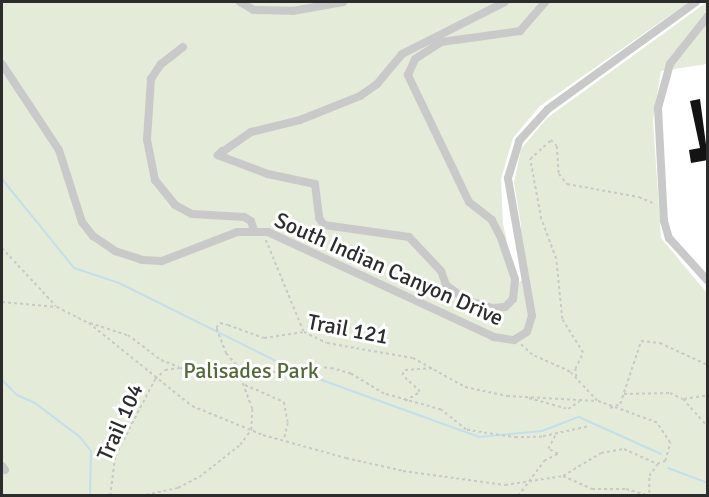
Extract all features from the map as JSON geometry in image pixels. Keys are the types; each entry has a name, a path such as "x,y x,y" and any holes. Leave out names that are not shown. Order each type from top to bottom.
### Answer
{"street":[{"path":"240,2 254,10 287,11 343,2"},
{"path":"506,2 402,54 377,84 360,96 300,120 251,132 221,153 268,174 315,184 319,218 324,225 409,237 441,272 446,285 480,306 506,307 513,299 515,279 501,238 492,220 469,202 408,75 415,59 441,42 520,31 545,2"},
{"name":"South Indian Canyon Drive","path":"2,64 59,150 82,222 103,244 127,256 162,261 258,230 494,337 514,340 527,332 532,316 509,192 509,168 516,146 548,109 696,2"},
{"path":"708,16 670,64 662,83 658,108 663,207 669,238 708,281"},
{"path":"183,48 161,64 151,79 147,140 155,180 163,195 184,210 205,216 244,217 251,220 258,230"}],"path":[{"path":"577,378 574,369 583,352 562,319 556,259 542,219 530,159 551,140 557,146 560,174 567,184 639,197 663,207"},
{"path":"258,230 304,333"},
{"path":"2,248 57,307 89,323 128,335 161,360 180,368 227,375 236,365 245,384 252,409 251,430 240,446 199,477 178,488 140,495"},
{"path":"2,303 57,307"},
{"path":"89,323 155,379 192,406 284,441 403,471 476,482 527,484 563,476 601,453 624,449 657,464"},
{"name":"Trail 121","path":"587,427 556,434 517,438 466,430 441,410 405,401 333,369 310,366 273,373 236,365 219,340 216,328 220,323 264,338 304,333 327,343 393,353 435,368 465,387 526,397 597,401"},
{"path":"514,340 532,355 577,378 597,401 609,409 657,423 665,431 670,443 668,455 657,464 649,476 650,494 592,489 563,476"},
{"path":"609,409 620,404 641,341 660,343 708,365"},
{"name":"Trail 104","path":"110,495 116,456 155,379 165,370 180,368"},
{"path":"405,401 420,392 402,375 405,370 435,368"},
{"path":"245,384 284,402 288,423 284,441"},
{"path":"624,394 670,393 684,399 708,427"},
{"path":"684,399 708,395"},
{"path":"526,397 568,409 581,400"},
{"path":"518,495 544,461 558,454 548,448 556,434"}],"green space":[{"name":"Palisades Park","path":"2,2 689,2 540,106 513,138 501,179 503,224 516,284 522,280 521,225 514,183 521,149 547,118 707,2 707,64 661,71 653,120 661,238 707,293 707,495 2,495"}],"building":[{"path":"700,99 708,160 691,163 689,150 700,148 690,101"}],"waterway":[{"path":"2,179 74,268 119,283 294,370 479,437 542,431 579,417 661,454"},
{"path":"2,380 17,395 35,403 80,437 91,451 90,496"},
{"path":"668,468 708,483"}]}
